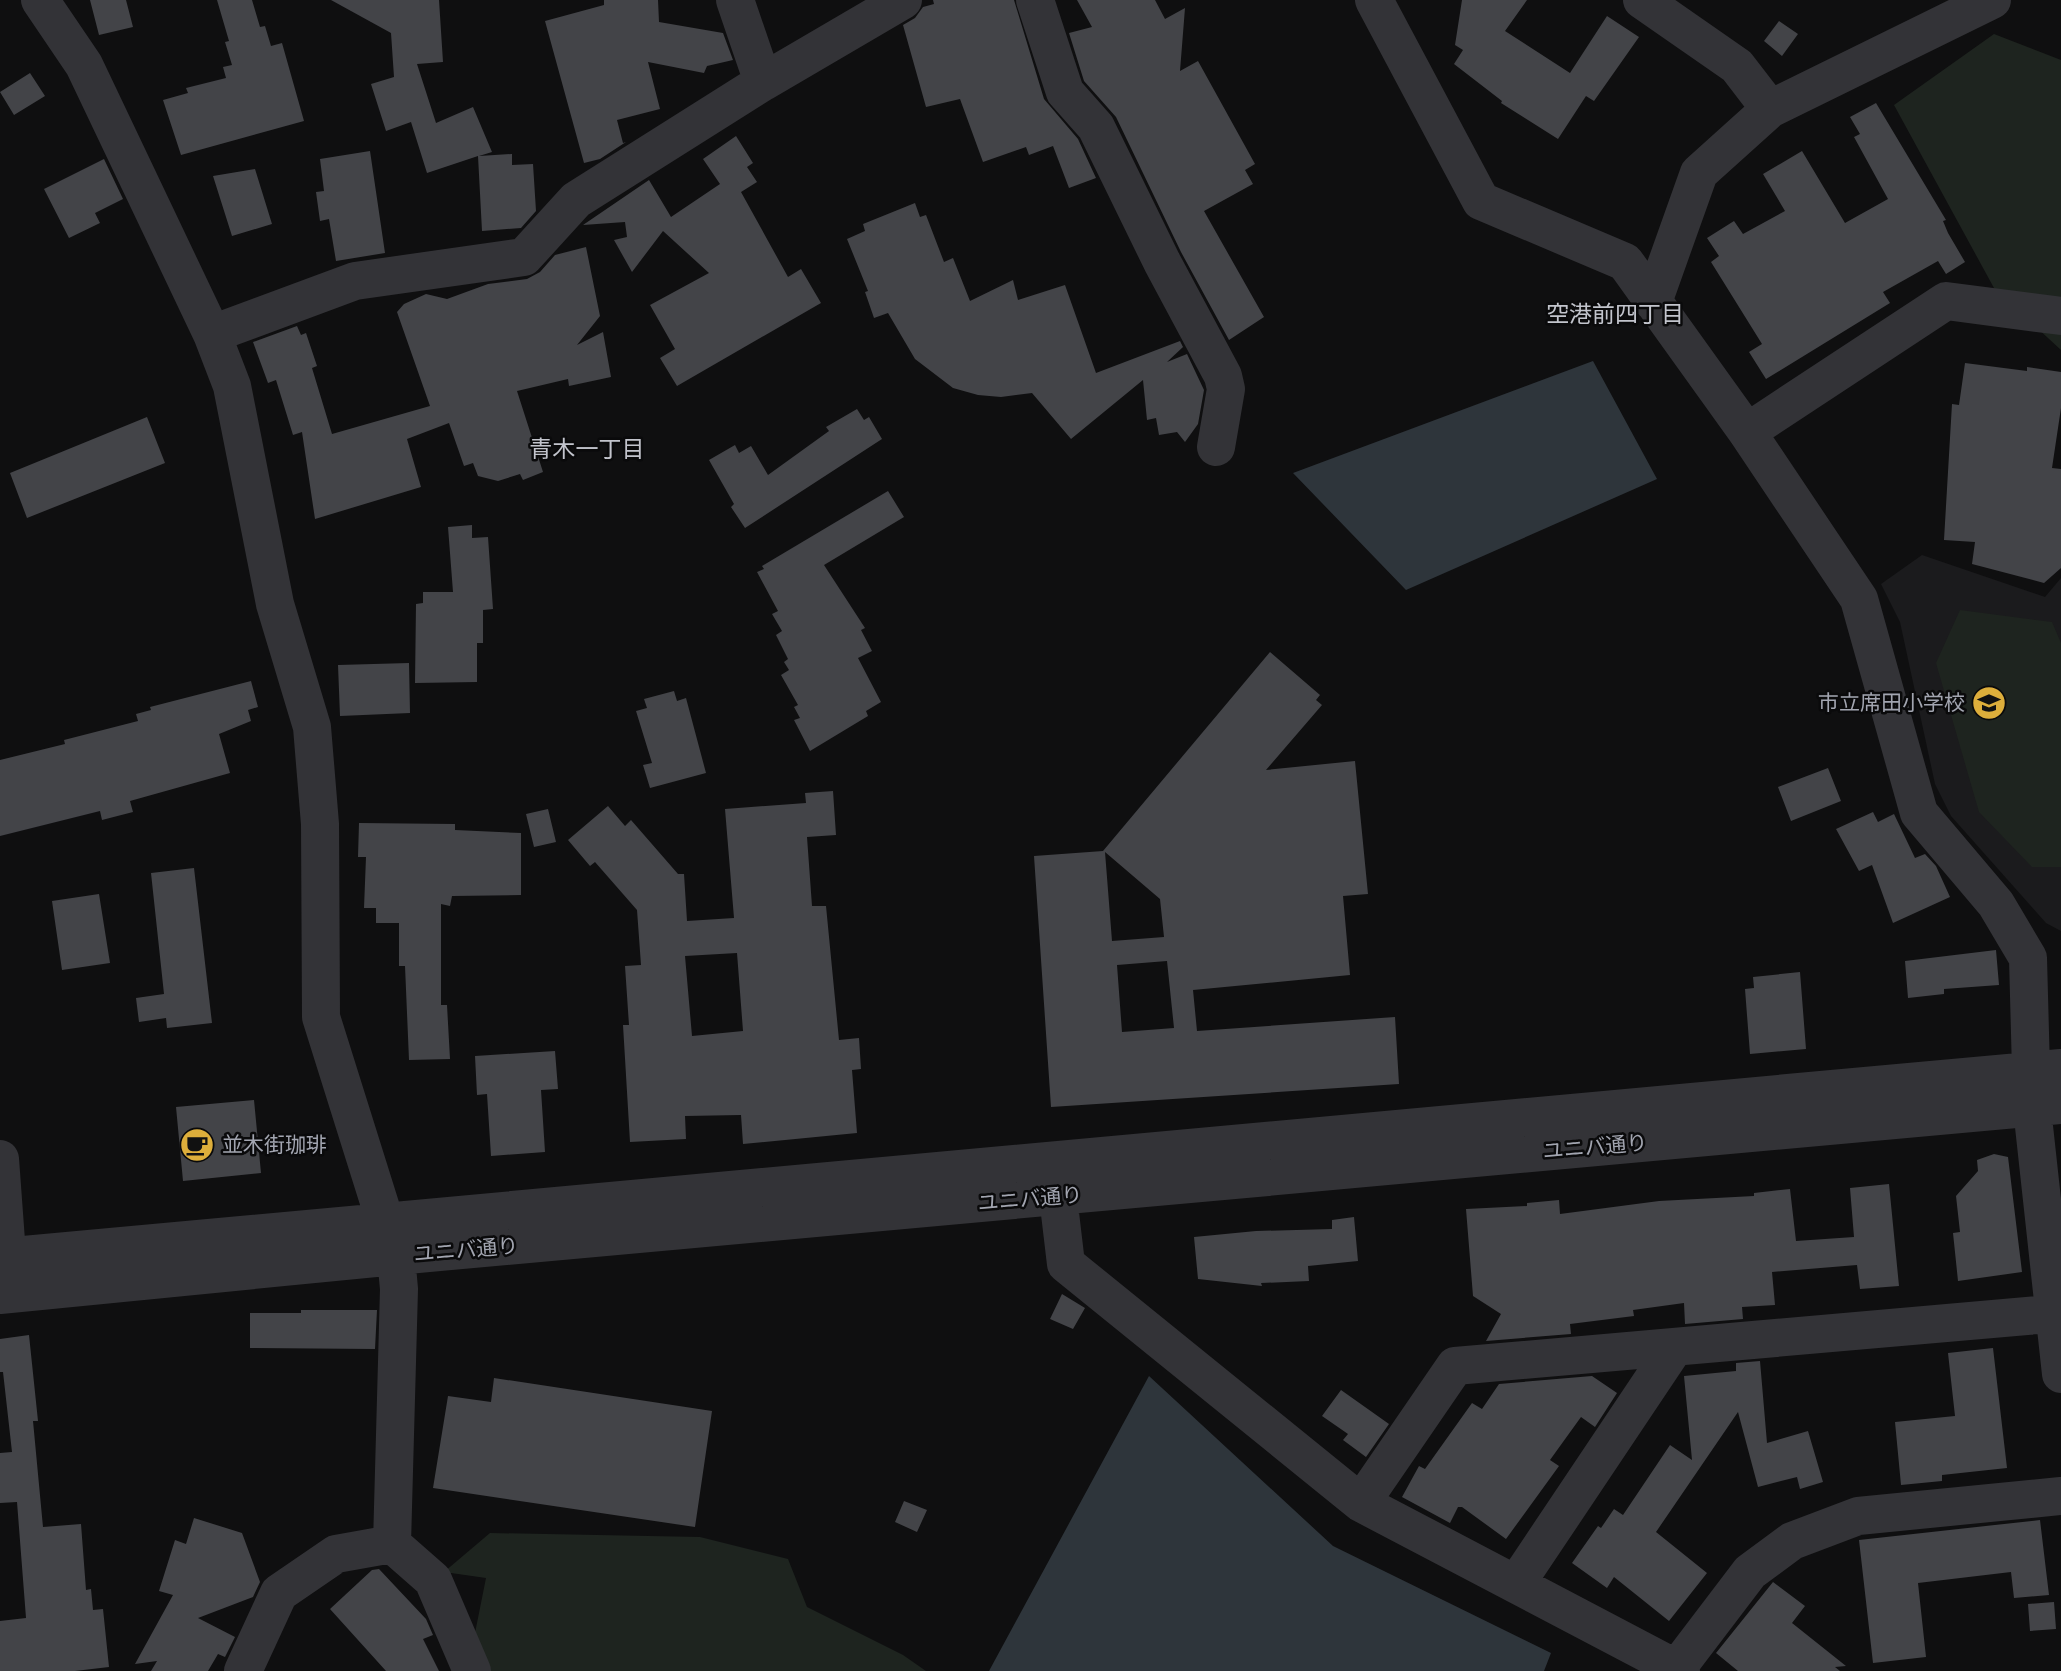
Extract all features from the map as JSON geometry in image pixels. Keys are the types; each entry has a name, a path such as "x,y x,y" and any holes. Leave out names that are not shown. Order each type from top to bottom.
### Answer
{"street":[{"path":"40,0 84,65 212,334 232,386 275,604 312,727 320,824 321,1017 396,1256 399,1289 392,1544"},
{"path":"735,0 763,82"},
{"path":"212,334 355,281 523,257 576,200 763,82 903,0"},
{"path":"1035,0 1065,92 1096,127 1162,262 1223,376 1225,401 1216,447"},
{"path":"1374,0 1481,201 1625,262 1746,432 1859,599 1919,813 1996,904 2028,958 2046,1069 2061,1374"},
{"path":"1642,0 1737,66 1770,109"},
{"path":"1653,302 1699,173 1770,109 1992,0"},
{"path":"1746,432 1946,301 2061,316"},
{"name":"ユニバ通り","path":"5,1295 396,1256 1056,1178 2046,1069"},
{"name":"ユニバ通り","path":"4,1257 385,1220 1056,1178 2046,1106"},
{"path":"0,1159 5,1295"},
{"path":"1056,1178 1066,1264 1361,1503 1679,1669 1750,1572 1792,1541 1858,1517 2061,1496"},
{"path":"1361,1503 1455,1366 2058,1313"},
{"path":"1516,1584 1674,1348"},
{"path":"243,1671 279,1593 336,1554 392,1544"},
{"path":"392,1544 433,1580 472,1671"}],"shaded area":[{"path":"1994,34 2061,60 2061,350 1994,288 1894,105"},
{"path":"1593,361 1657,479 1406,590 1293,473"},
{"name":"市立席田小学校","path":"1922,555 2045,597 2061,578 2061,931 2046,923 1951,816 1935,784 1900,622 1881,584"},
{"path":"1960,610 2052,622 2061,643 2061,867 2032,867 1979,812 1936,663"},
{"path":"1149,1376 1333,1546 1551,1653 1544,1671 989,1671"},
{"path":"490,1533 700,1537 788,1559 807,1607 903,1655 926,1671 480,1671 473,1643 486,1578 444,1572"}],"building":[{"path":"90,0 126,0 133,27 99,35"},
{"path":"217,0 252,0 260,27 265,26 271,46 282,43 304,121 181,155 163,100 188,93 186,88 226,78 223,67 232,65 225,42 229,41"},
{"path":"331,0 439,0 443,62 417,64 436,123 473,107 492,152 479,156 512,154 512,165 533,164 536,211 521,228 482,231 478,156 427,173 411,122 386,131 371,84 394,77 391,33"},
{"path":"604,0 658,0 659,22 723,33 733,60 707,66 704,73 648,62 660,109 617,120 623,143 626,142 600,159 584,163 545,21 604,5"},
{"path":"933,0 1014,0 1044,99 1078,139 1096,178 1069,188 1053,146 1029,155 1026,147 983,162 960,99 926,107 903,25 915,18 923,7 934,4"},
{"path":"1077,0 1155,0 1165,19 1185,8 1180,71 1198,61 1255,164 1245,170 1253,184 1204,211 1264,317 1229,340 1181,252 1116,117 1084,81 1069,33 1092,27"},
{"path":"1462,0 1527,0 1505,31 1570,73 1607,16 1639,37 1594,101 1586,96 1558,139 1501,103 1502,101 1454,64 1463,50 1455,45"},
{"path":"1779,21 1798,34 1782,56 1764,41"},
{"path":"30,73 45,96 14,115 0,92"},
{"path":"1876,103 1946,220 1943,221 1948,233 1965,262 1946,274 1938,261 1883,292 1890,303 1766,379 1749,352 1762,344 1711,262 1719,256 1707,238 1734,221 1743,234 1785,211 1763,174 1802,151 1845,223 1888,199 1854,137 1860,134 1850,117"},
{"path":"736,136 753,163 747,167 757,182 741,192 788,277 801,269 821,303 677,386 660,358 675,349 650,305 709,273 663,231 632,272 614,240 627,237 625,222 583,225 649,180 671,217 720,184 703,159"},
{"path":"370,151 385,253 336,261 329,219 320,221 316,192 324,191 320,159"},
{"path":"104,159 123,199 95,213 100,223 69,238 44,189"},
{"path":"255,169 272,224 232,236 213,176"},
{"path":"915,203 920,217 926,215 944,262 953,258 970,301 1013,280 1018,300 1065,285 1096,373 1180,341 1183,347 1167,362 1187,354 1204,390 1198,424 1185,442 1177,432 1159,435 1156,418 1147,420 1143,380 1071,439 1032,393 1001,397 978,395 953,388 915,359 888,313 874,318 865,292 868,291 847,239 865,231 863,224"},
{"path":"586,247 600,316 577,345 603,332 611,377 569,386 568,379 517,391 543,472 523,480 520,474 498,481 478,476 473,463 464,466 449,423 407,439 421,487 315,519 302,432 293,435 276,380 268,383 253,342 297,326 301,335 306,333 317,366 312,368 332,434 430,406 397,312 404,304 426,294 447,299 488,284 527,279 540,272 555,255"},
{"path":"1965,363 2027,371 2027,367 2061,372 2061,408 2052,468 2061,469 2061,568 2044,583 1972,564 1975,542 1944,540 1952,404 1959,405"},
{"path":"857,409 864,420 869,417 882,439 745,528 731,507 734,504 709,460 735,445 739,453 751,446 768,475 829,431 826,427"},
{"path":"147,417 165,463 27,518 10,473"},
{"path":"888,491 904,517 824,565 865,628 861,630 872,651 858,658 881,702 866,711 868,716 810,751 794,720 800,718 794,707 798,705 781,675 789,670 784,662 788,659 776,635 782,631 772,614 778,611 757,572 764,569 762,566"},
{"path":"472,525 472,538 488,537 493,609 483,610 483,643 477,643 477,682 415,683 416,604 423,603 423,592 453,592 448,527"},
{"path":"1270,652 1320,695 1316,700 1322,705 1266,770 1355,761 1368,894 1343,896 1350,975 1193,990 1197,1031 1395,1017 1399,1084 1051,1107 1034,856 1103,851","holes":["1105,852 1160,899 1164,937 1112,941","1167,961 1174,1028 1122,1032 1117,965"]},
{"path":"409,663 410,713 340,716 338,665"},
{"path":"251,681 258,707 248,710 251,721 219,734 230,773 130,801 133,812 102,820 100,811 0,836 0,760 65,744 64,740 138,721 136,714 151,710 150,707"},
{"path":"674,691 677,701 686,698 706,773 650,788 643,765 652,763 636,711 647,708 644,699"},
{"path":"1828,768 1841,801 1791,821 1778,787"},
{"path":"833,791 836,835 807,837 812,906 826,906 839,1040 859,1038 861,1069 852,1070 857,1133 743,1144 741,1115 685,1116 686,1139 630,1142 623,1025 629,1025 625,966 641,965 637,910 595,862 590,866 568,840 608,806 625,826 631,820 678,874 684,874 687,921 734,918 725,809 806,803 805,793","holes":["737,953 743,1031 692,1036 685,956"]},
{"path":"548,809 556,842 534,847 526,814"},
{"path":"1873,812 1878,822 1894,814 1915,858 1925,854 1936,866 1950,897 1893,923 1872,865 1859,871 1836,829"},
{"path":"359,823 455,824 455,830 521,833 521,895 452,896 450,906 441,904 441,1005 447,1005 450,1059 409,1060 405,966 399,966 399,923 376,923 376,908 364,908 366,857 358,857"},
{"path":"194,868 212,1023 167,1028 166,1018 139,1022 136,998 164,994 151,873"},
{"path":"99,894 110,963 62,970 52,901"},
{"path":"1996,950 1999,985 1944,989 1944,994 1908,998 1905,961"},
{"path":"1800,972 1806,1049 1750,1054 1745,989 1754,988 1753,977"},
{"path":"555,1051 558,1089 541,1090 545,1152 491,1156 487,1094 477,1095 475,1056"},
{"path":"254,1100 261,1173 183,1181 176,1107"},
{"path":"1994,1154 2008,1157 2022,1272 1958,1281 1953,1233 1960,1232 1956,1196 1978,1171 1977,1160"},
{"path":"1889,1184 1899,1286 1860,1289 1857,1265 1772,1272 1775,1305 1742,1307 1743,1319 1685,1324 1684,1303 1633,1310 1634,1316 1570,1324 1571,1334 1486,1341 1501,1314 1473,1296 1466,1209 1527,1206 1527,1203 1559,1200 1560,1214 1659,1201 1754,1196 1754,1193 1790,1189 1796,1241 1854,1237 1850,1188"},
{"path":"1354,1217 1358,1261 1308,1266 1309,1281 1261,1283 1262,1286 1198,1279 1194,1237 1256,1231 1332,1229 1332,1220"},
{"path":"1062,1294 1085,1308 1073,1329 1050,1319"},
{"path":"301,1310 377,1310 375,1349 250,1348 250,1313 301,1313"},
{"path":"29,1335 38,1421 33,1421 43,1527 81,1524 86,1590 91,1589 93,1610 103,1609 109,1667 75,1671 0,1671 0,1621 26,1618 17,1502 0,1503 0,1453 12,1452 3,1372 0,1372 0,1339"},
{"path":"1993,1348 2007,1468 1942,1475 1942,1481 1901,1485 1895,1422 1955,1416 1948,1353"},
{"path":"1760,1361 1767,1443 1808,1431 1823,1482 1800,1489 1797,1477 1758,1487 1738,1412 1656,1532 1707,1573 1669,1621 1614,1577 1607,1588 1572,1563 1598,1526 1601,1528 1614,1509 1623,1515 1670,1445 1692,1460 1684,1376 1736,1371 1736,1363"},
{"path":"1592,1376 1617,1393 1595,1427 1581,1417 1550,1460 1559,1466 1506,1539 1462,1507 1458,1507 1450,1523 1402,1497 1419,1466 1425,1469 1472,1403 1482,1409 1499,1384"},
{"path":"494,1378 712,1411 695,1527 433,1488 448,1396 491,1402"},
{"path":"1341,1390 1389,1424 1366,1457 1343,1440 1348,1434 1322,1416"},
{"path":"904,1501 927,1510 917,1532 895,1522"},
{"path":"194,1518 242,1533 260,1582 253,1597 198,1618 235,1637 225,1657 218,1654 208,1671 151,1671 157,1661 135,1664 173,1595 159,1591 175,1540 186,1544"},
{"path":"2040,1520 2049,1595 2014,1598 2011,1572 1918,1583 1926,1657 1873,1663 1859,1540"},
{"path":"379,1569 426,1619 433,1635 423,1639 439,1671 386,1671 330,1609 372,1570"},
{"path":"1773,1582 1805,1606 1792,1623 1846,1666 1835,1667 1840,1671 1738,1671 1716,1653"},
{"path":"2054,1602 2056,1629 2030,1631 2028,1604"}],"place":[{"name":"市立席田小学校","path":"1989,703"},
{"name":"並木街珈琲","path":"197,1145"}],"district":[{"name":"空港前四丁目","path":"1615,314"},
{"name":"青木一丁目","path":"587,449"}]}
